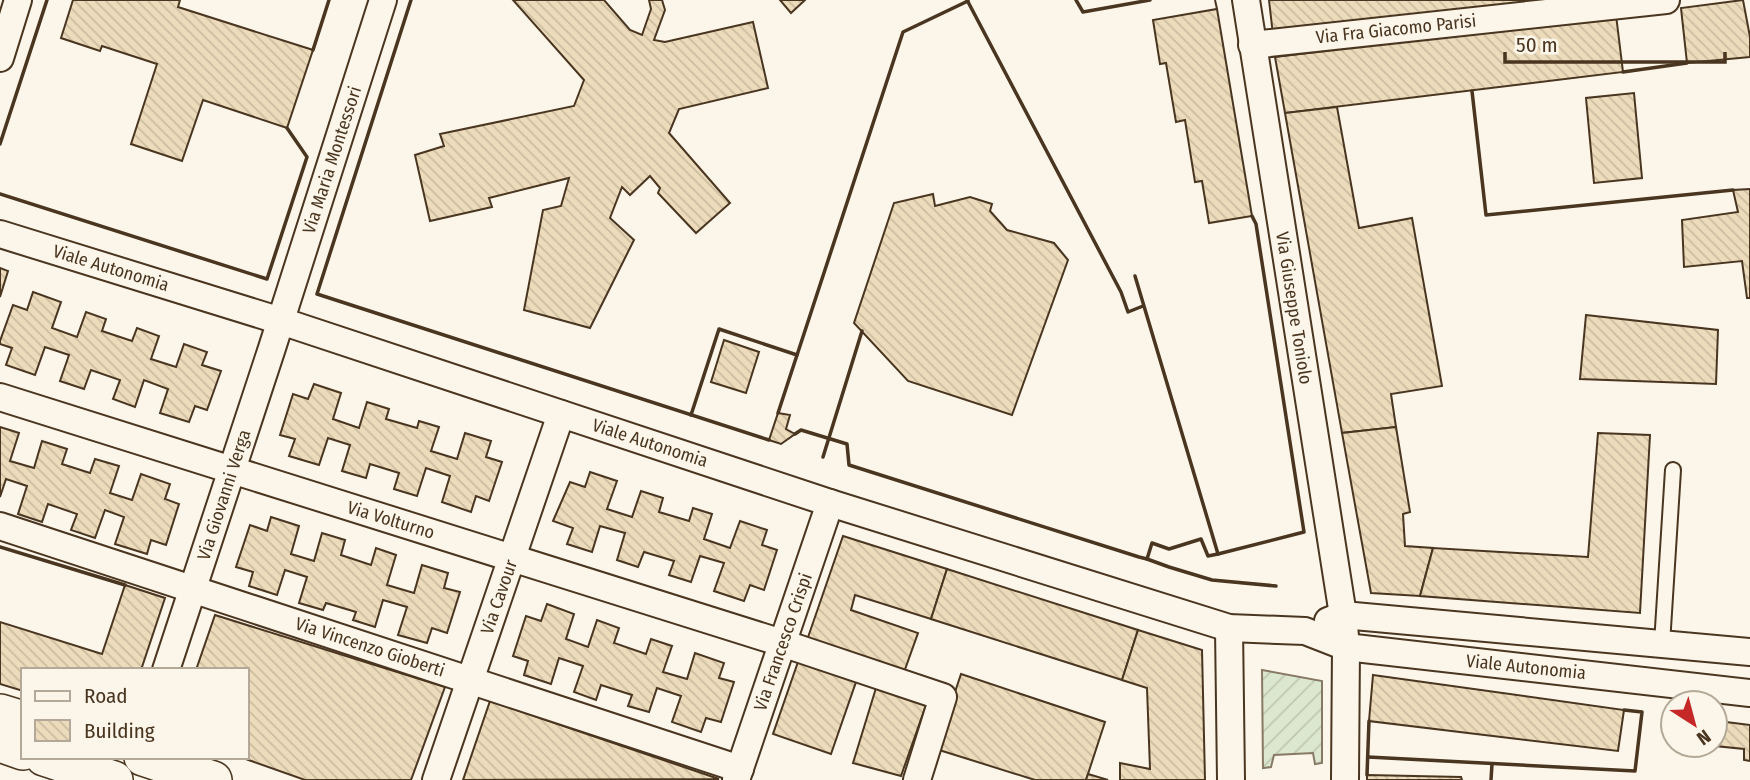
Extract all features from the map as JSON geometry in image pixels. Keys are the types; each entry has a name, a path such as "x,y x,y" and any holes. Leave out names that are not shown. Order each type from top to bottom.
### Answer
{"street":[{"path":"0,58 18,0"},
{"name":"Via Maria Montessori","path":"281,321 383,0"},
{"name":"Via Giuseppe Toniolo","path":"1246,0 1343,615 1346,647 1345,780"},
{"name":"Via Fra Giacomo Parisi","path":"1252,45 1666,0"},
{"name":"Viale Autonomia","path":"0,234 281,321 830,503 1229,628 1304,631 1346,647 1750,692"},
{"name":"Via Giovanni Verga","path":"167,668 281,321"},
{"name":"Via Volturno","path":"0,397 782,643 943,698 917,780"},
{"name":"Via Cavour","path":"436,780 561,414"},
{"name":"Via Francesco Crispi","path":"738,774 830,503"},
{"name":"Via Vincenzo Gioberti","path":"0,526 471,680 738,774"},
{"name":"Viale Autonomia","path":"1304,631 1343,615 1750,652"},
{"path":"1229,628 1231,780"},
{"path":"0,713 21,719"},
{"path":"0,743 21,750"},
{"path":"148,759 213,780"},
{"path":"63,768 114,780"}],"lane":[{"path":"1662,644 1673,470"}],"green space":[{"path":"1262,670 1322,681 1322,763 1315,764 1313,753 1274,755 1271,767 1263,768"}],"building":[{"path":"73,0 180,0 178,7 313,50 287,128 203,100 182,161 131,144 157,64 102,46 100,51 61,38"},
{"path":"513,0 604,0 630,30 642,35 651,9 649,0 662,0 665,10 654,40 665,42 753,22 768,88 679,109 669,133 730,203 696,233 658,193 660,188 650,176 630,195 622,187 610,218 634,240 590,328 524,310 543,210 561,206 569,178 489,198 492,207 430,221 415,155 444,146 440,134 574,106 584,80"},
{"path":"780,0 805,0 791,13"},
{"path":"1269,0 1525,0 1526,5 1273,35"},
{"path":"1743,0 1750,37 1750,57 1687,63 1681,8"},
{"path":"1217,9 1252,216 1209,223 1202,181 1195,182 1185,120 1176,122 1166,63 1160,64 1153,20"},
{"path":"1616,15 1623,72 1285,113 1275,57"},
{"path":"1634,93 1642,178 1594,183 1586,98"},
{"path":"1337,107 1359,228 1412,218 1442,386 1391,394 1396,427 1342,433 1285,113"},
{"path":"1750,189 1750,298 1747,298 1742,261 1684,267 1682,220 1738,212 1733,190"},
{"path":"933,194 935,206 970,197 992,204 990,211 1007,230 1054,243 1068,260 1012,415 908,381 854,323 894,203"},
{"path":"0,268 8,271 0,297"},
{"path":"33,292 61,302 52,328 77,337 86,312 106,319 102,331 132,341 137,328 159,336 151,359 176,367 184,344 207,352 202,365 221,371 207,410 195,406 189,422 160,413 168,389 144,380 135,407 113,399 120,380 91,370 84,389 60,381 69,355 45,347 35,375 6,365 12,348 0,344 0,341 13,305 27,310"},
{"path":"1586,315 1718,330 1716,384 1580,379"},
{"path":"724,340 759,352 746,393 711,382"},
{"path":"314,384 341,393 333,419 359,428 367,402 389,409 386,419 417,428 419,421 439,427 431,451 457,459 465,433 491,441 486,457 502,462 489,501 476,496 471,512 442,502 450,476 426,468 417,496 394,489 399,473 370,464 366,478 342,471 350,445 328,438 319,465 289,456 295,439 280,435 293,394 308,399"},
{"path":"778,413 790,415 786,429 795,434 781,444 769,440"},
{"path":"0,427 19,433 10,461 34,468 42,441 67,449 62,464 90,473 95,459 119,466 110,493 132,500 141,474 170,484 165,499 179,504 166,545 151,540 147,554 115,544 124,517 105,510 95,538 71,530 77,514 48,504 42,522 18,514 27,486 6,479 0,497"},
{"path":"1396,427 1410,512 1403,514 1405,546 1433,548 1420,596 1371,593 1342,433"},
{"path":"1598,433 1650,435 1640,613 1420,596 1433,548 1588,557"},
{"path":"590,472 617,481 607,509 632,517 641,491 663,498 659,512 689,521 693,508 712,514 704,539 730,548 740,521 767,530 762,545 777,550 764,590 750,585 744,601 714,591 724,563 700,556 691,582 669,575 674,561 644,552 638,567 617,560 625,533 600,526 592,552 567,544 573,528 553,521 570,482 585,487"},
{"path":"271,517 299,526 291,554 314,561 322,533 345,540 341,555 371,565 376,548 396,555 387,585 414,593 422,565 448,573 444,588 460,592 447,633 432,628 427,643 398,635 407,607 383,600 375,627 353,620 356,612 326,603 323,610 299,603 307,577 285,570 277,595 249,586 253,572 236,567 250,525 267,531"},
{"path":"843,536 947,569 931,619 855,595 851,610 918,633 903,675 806,643"},
{"path":"947,569 1138,630 1122,680 931,619"},
{"path":"125,585 165,598 142,668 21,668 21,690 0,684 0,622 102,654"},
{"path":"547,604 574,614 566,639 588,647 597,620 619,628 614,643 646,654 651,639 672,646 663,672 687,679 695,653 724,663 719,678 734,682 721,722 706,718 701,732 672,722 681,696 657,688 649,712 628,706 632,695 601,685 596,700 574,692 583,666 559,658 551,684 524,675 528,661 513,656 526,616 541,621"},
{"path":"215,615 445,687 411,780 305,780 246,759 248,759 248,668 197,668"},
{"path":"1138,630 1202,650 1205,780 1120,780 1120,763 1150,769 1147,688 1122,680"},
{"path":"799,659 857,679 831,754 773,734"},
{"path":"961,674 1105,722 1086,780 1035,780 936,749"},
{"path":"1373,675 1624,710 1618,751 1369,721"},
{"path":"876,688 926,705 901,776 853,763"},
{"path":"490,701 719,779 463,780"},
{"path":"1729,722 1750,725 1750,761 1744,760 1744,749 1729,747"},
{"path":"1088,774 1108,780 1086,780"},
{"path":"1367,775 1461,777 1462,780 1367,780"}],"fence":[{"path":"1215,0 1217,9"}],"wall":[{"path":"0,144 47,0"},
{"path":"313,50 329,0"},
{"path":"411,0 317,294 769,440"},
{"path":"967,0 1121,292 1128,312 1143,306"},
{"path":"1076,0 1083,12 1150,0"},
{"path":"778,413 903,32 968,1"},
{"path":"1623,72 1687,63"},
{"path":"1472,91 1486,215 1733,190"},
{"path":"0,194 267,279 307,157 287,128"},
{"path":"1135,276 1218,554 1304,532 1256,224 1252,216"},
{"path":"691,415 719,329 797,355"},
{"path":"823,457 862,331"},
{"path":"795,434 801,430 847,444 849,465 1139,557 1147,559 1152,543 1169,549 1201,539 1208,556 1218,554"},
{"path":"0,547 125,585"},
{"path":"1147,559 1212,580 1276,586"},
{"path":"1368,757 1635,771 1642,712 1624,710"},
{"path":"1367,775 1369,721"},
{"path":"1491,780 1492,764"}]}
